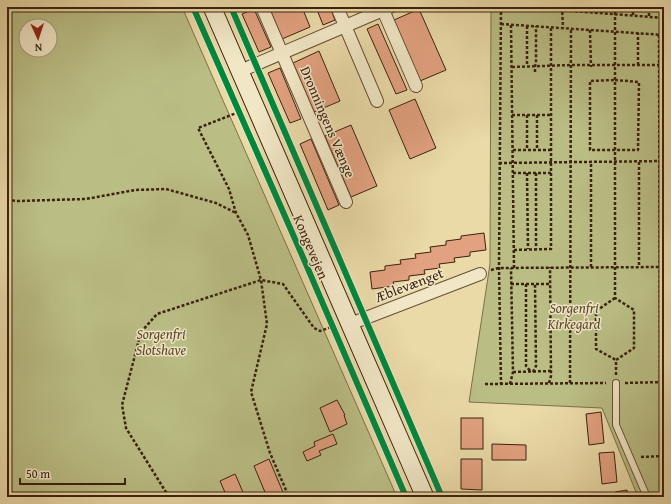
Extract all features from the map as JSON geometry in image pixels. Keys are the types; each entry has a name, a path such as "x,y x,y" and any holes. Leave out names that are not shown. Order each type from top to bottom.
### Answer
{"street":[{"name":"Kongevejen","path":"212,7 425,497"},
{"name":"Dronningens Vænge","path":"262,7 346,202"},
{"path":"337,7 377,101"},
{"path":"240,71 386,8 416,86"},
{"name":"Æblevænget","path":"350,324 480,274"}],"lane":[{"path":"616,383 616,425 647,497"}],"path":[{"path":"501,7 499,268 502,384"},
{"path":"521,7 664,18"},
{"path":"579,7 579,12"},
{"path":"594,7 595,13"},
{"path":"614,7 615,298"},
{"path":"633,7 633,16"},
{"path":"649,7 649,17"},
{"path":"562,9 562,28"},
{"path":"501,24 664,35"},
{"path":"510,384 513,372 511,284 514,250 511,24"},
{"path":"527,26 527,66"},
{"path":"535,72 536,26"},
{"path":"514,250 551,249 551,27"},
{"path":"570,383 571,29"},
{"path":"590,30 591,66"},
{"path":"638,33 638,65"},
{"path":"659,35 660,382"},
{"path":"512,67 571,65 659,66"},
{"path":"615,80 639,82 638,150 615,151 590,150 590,81 615,80"},
{"path":"236,105 242,119"},
{"path":"239,112 198,128 229,189 236,213 248,235 261,280 267,324 251,392 270,453 289,497"},
{"path":"512,115 551,115"},
{"path":"527,115 527,150"},
{"path":"537,115 537,150"},
{"path":"513,150 551,150"},
{"path":"499,163 664,161"},
{"path":"590,267 591,162"},
{"path":"639,162 639,267"},
{"path":"513,173 551,173"},
{"path":"527,173 528,249"},
{"path":"536,173 536,249"},
{"path":"7,200 86,199 135,190 166,189 216,204 236,213"},
{"path":"549,383 550,267"},
{"path":"499,268 664,267"},
{"path":"169,497 126,428 122,406 141,332 157,314 261,280 283,284 314,328 320,331 332,326 350,324"},
{"path":"511,284 550,284"},
{"path":"526,284 526,366 532,372"},
{"path":"532,372 536,366 535,284"},
{"path":"615,298 634,310 634,348 616,360"},
{"path":"615,298 596,311 596,349 616,360"},
{"path":"329,319 335,333"},
{"path":"616,360 616,383"},
{"path":"513,372 550,371"},
{"path":"485,384 664,382"},
{"path":"629,457 664,456"}],"green space":[{"name":"Sorgenfri Slotshave","path":"7,7 182,7 397,497 7,497"},
{"name":"Sorgenfri Kirkegård","path":"491,7 664,7 664,497 638,497 602,408 469,402 490,264"}],"building":[{"path":"269,7 302,7 310,27 282,39"},
{"path":"316,7 330,7 335,20 323,25"},
{"path":"254,9 271,47 259,52 242,14"},
{"path":"419,9 446,70 420,81 394,20"},
{"path":"378,24 407,90 396,94 367,29"},
{"path":"319,51 340,101 314,112 293,63"},
{"path":"280,68 301,119 290,123 268,73"},
{"path":"415,99 436,148 410,159 389,110"},
{"path":"351,125 377,186 351,197 325,136"},
{"path":"311,139 339,205 328,210 300,144"},
{"path":"484,233 486,250 470,252 470,256 454,258 455,262 439,264 440,268 424,270 425,274 409,276 409,280 393,282 394,286 372,289 370,272 385,270 385,266 401,264 400,260 416,258 415,254 431,252 430,247 446,245 446,241 461,239 461,236"},
{"path":"337,400 345,415 347,424 330,432 320,408"},
{"path":"601,412 604,443 589,445 586,414"},
{"path":"461,418 483,418 483,449 461,449"},
{"path":"333,434 337,444 319,451 321,455 307,461 303,452 315,446 314,442"},
{"path":"492,444 526,445 526,460 492,460"},
{"path":"614,452 617,482 602,484 599,453"},
{"path":"269,459 285,497 267,497 254,466"},
{"path":"461,459 482,459 482,490 461,489"},
{"path":"235,474 245,497 227,497 220,481"},
{"path":"627,490 628,497 616,497 615,492"}],"cycle path":[{"path":"193,7 406,497"},
{"path":"231,7 442,497"}]}
